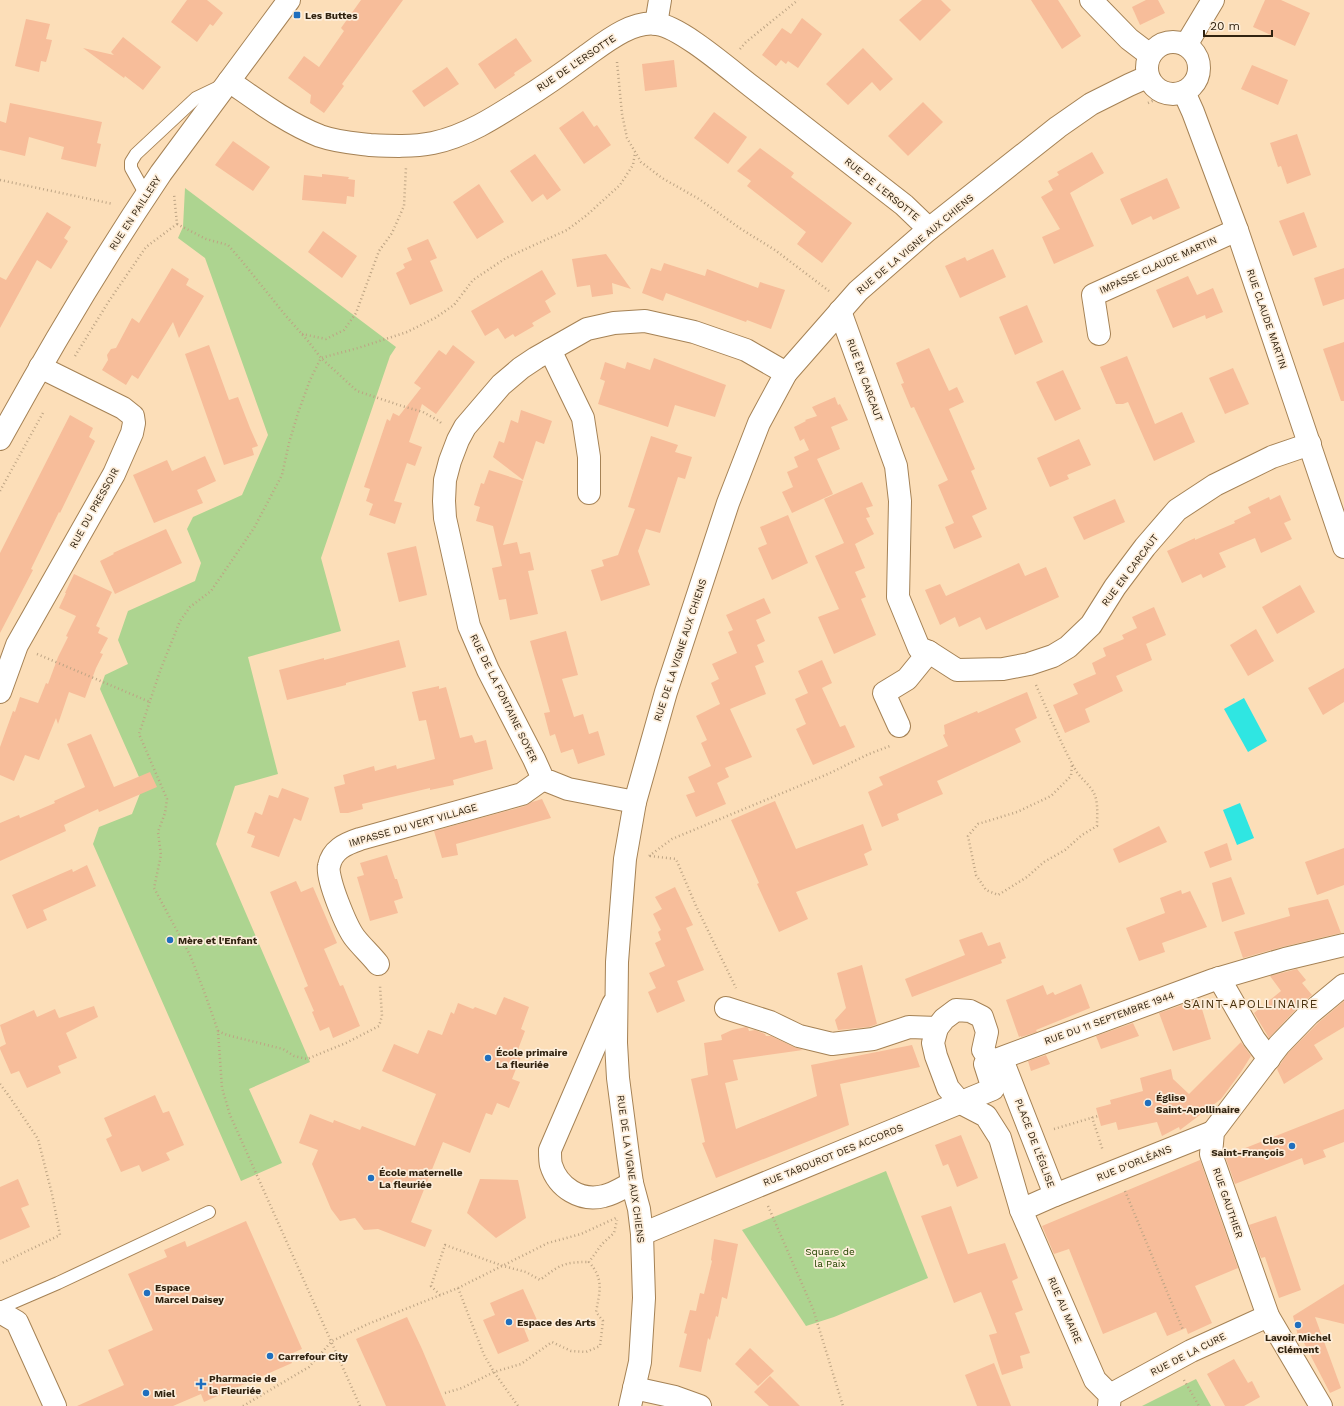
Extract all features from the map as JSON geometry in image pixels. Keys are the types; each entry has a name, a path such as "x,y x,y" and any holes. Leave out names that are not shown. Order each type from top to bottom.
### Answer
{"street":[{"name":"RUE EN PAILLERY","path":"0,439 40,367 112,247 161,173 289,0"},
{"path":"656,24 660,0"},
{"path":"1091,0 1128,39 1150,54"},
{"path":"1186,46 1214,0"},
{"name":"RUE DE L'ERSOTTE","path":"229,81 291,122 320,136 343,142 407,146 432,143 452,138 489,121 559,76 610,38 634,26 656,24 673,29 726,67 904,205 929,229"},
{"path":"1170,42 1179,42 1186,46 1193,51 1197,57 1199,69 1196,81 1191,88 1175,93 1155,88 1148,77 1146,69 1150,54 1155,48 1170,42"},
{"name":"RUE DE LA VIGNE AUX CHIENS","path":"632,1397 640,1362 644,1298 642,1234 639,1209 632,1183 618,1078 616,998 617,955 625,859 635,802 666,692 728,503 759,423 786,373 858,291 929,229 1058,127 1091,104 1148,77"},
{"name":"RUE CLAUDE MARTIN","path":"1175,93 1193,112 1237,230 1344,547"},
{"name":"IMPASSE CLAUDE MARTIN","path":"1099,334 1093,295 1237,230"},
{"name":"RUE EN CARCAUT","path":"843,307 896,466 900,501 898,598 919,648 929,652 957,670 1003,669 1029,664 1053,656 1068,647 1091,625 1115,587 1140,553 1178,510 1215,485 1272,457 1310,444"},
{"name":"RUE DE LA FONTAINE SOYER","path":"543,779 488,670 475,640 465,612 448,536 444,501 445,480 450,461 465,427 501,385 521,368 587,329 600,325 629,321 644,322 694,332 746,350 786,373"},
{"path":"550,350 583,418 589,457 589,493"},
{"name":"RUE DU PRESSOIR","path":"0,692 17,645 114,474 132,433 134,423 133,416 123,408 40,367"},
{"path":"899,726 884,693 907,679 929,652"},
{"path":"543,779 568,789 635,802"},
{"name":"IMPASSE DU VERT VILLAGE","path":"378,964 354,938 336,897 330,880 328,868 334,854 341,847 360,839 522,794 543,779"},
{"name":"RUE DU 11 SEPTEMBRE 1944","path":"992,1063 1219,978 1284,959 1344,945"},
{"path":"1219,978 1254,1039 1269,1059"},
{"path":"1213,1132 1279,1045 1309,1014 1344,985"},
{"path":"616,998 550,1150 550,1164 555,1175 564,1186 573,1193 584,1197 595,1198 605,1196 632,1183"},
{"path":"726,1008 770,1022 799,1036 832,1044 873,1039 909,1027 937,1028"},
{"path":"992,1063 983,1050 987,1032 982,1016 970,1011 956,1010 944,1019 937,1028 933,1043 936,1056 948,1088 961,1103 986,1116 1000,1138 1021,1210"},
{"name":"RUE TABOUROT DES ACCORDS","path":"642,1234 993,1089 985,1064 992,1063"},
{"name":"PLACE DE L'ÉGLISE","path":"992,1063 1005,1067 1055,1195 1021,1210"},
{"name":"RUE D'ORLÉANS","path":"1055,1195 1213,1132"},
{"name":"RUE GAUTHIER","path":"1213,1132 1212,1154 1268,1316 1321,1406"},
{"name":"RUE AU MAIRE","path":"1021,1210 1095,1380 1109,1400"},
{"path":"0,1312 17,1322 55,1406"},
{"name":"RUE DE LA CURE","path":"1109,1400 1182,1356 1268,1316"},
{"path":"632,1397 675,1397 700,1406"}],"lane":[{"path":"142,202 131,168 131,162 136,154 196,98 229,81"},
{"path":"0,1308 58,1283 209,1212"}],"path":[{"path":"726,67 746,42 798,0"},
{"path":"610,38 617,57 622,114 627,138 641,162 657,174 699,199 740,229 775,250 843,307"},
{"path":"1145,104 1175,93"},
{"path":"302,334 326,339 344,330 356,313 379,251 392,233 404,206 407,146"},
{"path":"360,1406 230,1115 222,1088 218,1031 190,955 154,888 161,855 158,832 165,813 167,799 139,734 180,620 190,607 211,591 254,528 282,475 289,443 298,413 310,380 321,358 407,332 435,318 454,305 473,280 506,258 567,230 587,215 620,185 633,165 636,153"},
{"path":"161,173 174,188 177,224"},
{"path":"0,180 142,202"},
{"path":"177,224 206,239 228,245 321,358 357,391 423,412 439,421 458,440"},
{"path":"0,492 61,378 109,301 146,247 177,224"},
{"path":"17,645 150,702"},
{"path":"1029,664 1033,680 1058,736 1076,771 1090,785 1096,798 1098,814 1097,826 1082,835 1065,850 1044,862 1027,877 998,895 986,890 976,875 968,836 978,824 1017,812 1051,796 1071,776 1072,764"},
{"path":"649,856 672,839 807,783 894,744 899,726"},
{"path":"625,859 649,856 676,859 741,999 754,1017"},
{"path":"218,1031 227,1035 283,1049 294,1056 307,1059 346,1043 379,1026 382,1016 378,964"},
{"path":"0,1084 38,1139 52,1194 60,1235 0,1264"},
{"path":"1032,1136 1098,1116"},
{"path":"1092,1117 1182,1356 1199,1406"},
{"path":"759,1185 813,1309 843,1406"},
{"path":"243,1406 309,1367 332,1341 458,1288 548,1243 581,1234 639,1209"},
{"path":"589,1262 602,1244 614,1233 617,1218"},
{"path":"440,1295 431,1286 445,1245 503,1266 526,1272 540,1280 558,1267 571,1262 589,1262 596,1270 600,1282 596,1312 603,1321 600,1346 586,1352 571,1351 552,1342 521,1364 494,1372 462,1388 445,1392"},
{"path":"458,1288 484,1356 518,1406"}],"green space":[{"path":"185,188 396,347 390,356 321,558 341,631 248,657 278,774 235,786 216,844 310,1062 249,1089 282,1163 241,1181 93,844 99,827 132,814 143,786 100,689 105,675 128,664 118,640 128,611 195,581 201,563 187,529 193,517 242,495 268,435 205,258 178,238 183,227"},
{"name":"Square de la Paix","path":"886,1171 928,1278 834,1317 806,1326 742,1230"},
{"path":"1196,1379 1211,1406 1142,1406"}],"water":[{"path":"1244,698 1267,741 1248,752 1224,709"},
{"path":"1240,803 1254,838 1237,845 1223,810"}],"building":[{"path":"187,0 207,0 223,13 213,26 210,24 197,42 171,22"},
{"path":"361,0 403,0 342,84 344,86 324,113 310,103 311,95 288,78 304,56 319,67 344,31 341,28"},
{"path":"922,0 941,0 951,10 920,41 899,20"},
{"path":"1031,0 1058,0 1081,36 1062,49"},
{"path":"1146,0 1158,0 1165,13 1140,25 1132,7"},
{"path":"1265,0 1281,0 1310,13 1295,46 1253,27"},
{"path":"802,18 822,34 798,68 788,61 786,64 781,60 776,66 762,55 782,28 791,34"},
{"path":"26,19 50,24 46,39 52,40 46,62 41,61 39,72 15,66"},
{"path":"123,37 161,67 143,90 83,48 114,55 111,52"},
{"path":"516,38 532,61 514,73 515,75 495,89 478,64"},
{"path":"863,48 893,79 880,91 872,82 848,105 826,84"},
{"path":"674,60 677,87 645,91 642,64"},
{"path":"1252,65 1288,80 1278,105 1241,89"},
{"path":"447,67 459,84 424,107 412,91"},
{"path":"923,102 943,122 908,156 888,136"},
{"path":"10,103 102,122 97,143 101,144 96,167 61,159 64,147 29,137 25,156 0,150 0,121 6,123"},
{"path":"583,111 594,127 597,125 611,145 584,164 559,128"},
{"path":"714,112 747,137 728,164 694,138"},
{"path":"1297,134 1311,175 1287,184 1281,166 1278,167 1270,143"},
{"path":"233,141 270,167 253,191 215,165"},
{"path":"760,148 794,173 791,177 852,223 822,263 797,244 806,232 747,186 751,181 737,171"},
{"path":"1092,152 1104,173 1070,193 1094,246 1054,264 1042,237 1060,229 1041,197 1053,190 1048,181 1059,175 1057,172"},
{"path":"535,154 561,190 547,200 543,194 532,202 510,171"},
{"path":"322,174 349,177 348,179 355,180 354,197 347,196 346,204 302,200 304,175 322,177"},
{"path":"1167,178 1180,208 1153,220 1151,216 1132,225 1120,199"},
{"path":"479,184 504,222 477,239 453,202"},
{"path":"47,212 71,227 64,238 68,241 51,269 37,260 0,328 0,277 6,280"},
{"path":"1304,212 1317,247 1293,256 1279,221"},
{"path":"323,231 357,256 342,278 308,252"},
{"path":"428,239 437,258 430,261 443,291 410,305 396,273 405,268 403,264 412,260 407,248"},
{"path":"993,249 1006,277 960,298 945,266 965,257 967,261"},
{"path":"606,254 631,289 612,283 613,294 592,297 590,285 577,287 572,259"},
{"path":"664,263 705,276 707,269 758,288 760,282 785,290 771,329 747,320 746,322 666,293 663,301 642,293 651,268 661,271"},
{"path":"172,268 189,279 186,285 204,296 179,338 173,322 138,379 132,375 126,385 102,370 108,360 107,355 111,349 116,348 132,318 139,323"},
{"path":"1344,268 1344,299 1323,306 1314,278"},
{"path":"542,270 556,294 545,301 551,312 532,323 534,326 515,337 513,334 505,339 498,328 485,336 471,311"},
{"path":"1188,276 1197,295 1213,288 1223,312 1206,319 1205,315 1173,328 1156,290"},
{"path":"1027,305 1043,342 1015,355 999,317"},
{"path":"1344,342 1344,401 1341,401 1323,349"},
{"path":"209,345 229,400 238,397 258,446 252,448 254,455 224,465 185,354"},
{"path":"453,345 475,362 436,414 422,404 409,442 422,447 415,466 407,463 394,501 402,503 395,524 369,515 373,504 366,501 370,489 364,487 387,419 390,421 393,413 399,416 421,388 414,383 439,350 446,355"},
{"path":"929,348 949,391 957,387 964,402 949,409 975,469 971,471 987,509 972,516 982,537 954,549 945,527 954,523 938,485 948,480 914,407 911,408 901,384 904,383 896,363"},
{"path":"1127,356 1155,424 1182,412 1195,442 1154,461 1128,402 1116,404 1100,367"},
{"path":"654,358 726,385 715,417 675,405 668,427 598,404 605,381 600,379 605,362 625,369 627,362 650,370"},
{"path":"1233,368 1249,404 1225,414 1209,378"},
{"path":"1063,370 1081,409 1055,421 1036,382"},
{"path":"835,397 838,405 840,404 848,420 831,427 840,449 817,459 833,494 792,513 782,492 793,487 787,472 798,467 794,457 809,450 804,439 805,438 800,441 794,427 806,421 805,420 817,416 812,407"},
{"path":"521,410 552,421 544,444 536,441 523,480 493,457 499,441 504,443 511,420 518,423"},
{"path":"70,415 93,428 89,437 95,441 31,569 33,570 0,633 0,553"},
{"path":"651,436 678,445 675,452 692,457 685,479 678,477 660,533 646,529 638,551 650,585 601,601 591,570 604,566 602,560 618,555 635,509 628,507"},
{"path":"1079,439 1091,465 1067,475 1069,479 1050,487 1037,458"},
{"path":"205,456 216,481 197,490 203,503 154,523 133,475 167,460 172,471"},
{"path":"489,470 523,481 503,545 517,542 520,554 530,552 534,570 528,571 538,614 510,620 506,599 499,600 492,568 502,566 493,526 476,521 480,507 474,505 481,483 484,484"},
{"path":"862,482 873,506 866,508 870,517 866,518 874,534 855,544 865,568 855,572 866,597 861,599 876,635 834,654 818,617 839,609 815,556 844,543 824,499"},
{"path":"1280,495 1291,520 1284,523 1292,539 1261,553 1255,538 1219,553 1226,567 1203,578 1201,574 1182,583 1167,551 1195,538 1195,540 1235,523 1234,521 1251,513 1248,507 1269,497 1270,500"},
{"path":"1115,499 1125,522 1084,540 1073,517"},
{"path":"788,515 808,563 772,580 758,548 767,544 760,527"},
{"path":"166,529 182,563 115,594 100,561 114,554 113,553"},
{"path":"416,546 427,595 399,602 387,553"},
{"path":"1019,563 1025,576 1046,567 1059,597 986,630 980,617 959,627 955,617 940,625 925,590 940,584 946,596"},
{"path":"74,574 112,592 96,626 100,628 98,633 108,638 100,653 103,654 85,698 69,692 58,724 56,718 39,760 25,755 14,781 0,775 0,747 13,711 15,712 20,697 38,703 46,683 48,684 58,657 68,637 66,636 76,616 59,608"},
{"path":"1300,585 1315,612 1277,634 1262,607"},
{"path":"764,598 771,613 756,620 765,641 757,645 764,662 755,666 766,694 730,709 752,757 725,768 729,777 717,783 726,804 696,817 686,795 695,792 688,777 711,766 701,743 707,740 696,716 720,704 711,683 719,679 712,664 737,653 728,632 733,630 726,615"},
{"path":"1154,607 1166,635 1146,644 1152,660 1116,676 1123,691 1085,709 1090,722 1065,733 1053,705 1078,694 1073,684 1096,674 1092,663 1106,656 1103,648 1124,639 1122,635 1137,628 1132,617"},
{"path":"1256,629 1274,661 1248,676 1230,645"},
{"path":"566,631 578,675 562,679 574,717 583,714 589,734 598,731 605,755 578,764 573,749 561,753 555,734 550,736 544,713 550,712 530,641"},
{"path":"399,640 406,667 346,683 346,685 287,700 279,670 324,658 324,660"},
{"path":"822,660 832,683 822,688 840,727 845,725 855,747 813,765 796,729 806,724 795,699 808,693 798,671"},
{"path":"1344,668 1344,702 1323,715 1308,688"},
{"path":"439,686 439,689 446,687 460,738 472,735 475,743 486,740 493,769 453,780 454,785 430,790 430,788 362,804 363,809 348,813 340,813 334,787 345,784 343,775 374,766 375,771 396,765 397,769 435,759 426,720 419,721 412,692"},
{"path":"1027,692 1037,718 1015,729 1021,742 937,781 943,794 897,814 899,820 882,827 868,792 883,785 879,777 948,746 943,735 945,734 944,725 977,711 978,713"},
{"path":"91,734 114,787 150,772 157,787 99,812 98,809 64,825 66,831 0,861 0,823 19,815 20,818 55,803 54,801 85,787 67,744"},
{"path":"282,788 309,798 301,821 294,818 279,857 251,847 255,836 247,833 255,812 262,815 269,795 278,798"},
{"path":"542,799 551,818 456,844 458,855 442,858 434,831 525,806"},
{"path":"775,801 796,849 863,824 872,850 864,854 868,865 796,892 808,919 779,932 757,884 759,883 731,820"},
{"path":"1159,826 1167,842 1119,863 1113,849"},
{"path":"1227,843 1232,860 1210,868 1204,852"},
{"path":"1344,848 1344,885 1317,895 1305,862"},
{"path":"387,855 403,898 394,901 398,913 370,921 357,877 364,875 360,863"},
{"path":"87,865 96,886 43,910 47,920 27,929 12,895 72,869 73,872"},
{"path":"1231,877 1245,914 1222,922 1212,883"},
{"path":"296,881 301,892 313,887 337,943 324,949 340,986 343,985 360,1026 333,1038 329,1027 320,1031 312,1012 314,1011 304,988 308,986 270,892"},
{"path":"675,887 693,925 686,928 704,970 677,981 685,1001 657,1013 648,992 656,988 649,973 665,966 655,943 661,940 658,932 661,930 653,914 662,909 655,897"},
{"path":"1181,890 1182,894 1190,891 1207,927 1162,943 1165,952 1139,961 1126,928 1165,913 1160,898"},
{"path":"1328,899 1341,933 1243,958 1234,932 1290,916 1288,908"},
{"path":"982,932 988,946 1000,942 1006,958 1001,960 1002,963 912,997 905,979 965,955 959,940"},
{"path":"862,965 877,1024 869,1027 838,1030 835,1020 846,1008 837,973"},
{"path":"1297,969 1306,980 1302,983 1312,995 1300,1005 1269,1038 1254,1013 1281,991 1270,976"},
{"path":"1081,984 1090,1008 1036,1030 1037,1032 1019,1037 1006,1000 1043,985 1047,995 1053,992 1055,995"},
{"path":"504,997 529,1007 521,1029 525,1031 517,1052 522,1054 512,1079 520,1082 509,1108 497,1103 492,1115 486,1113 470,1153 443,1142 411,1222 432,1230 425,1247 378,1229 364,1230 355,1218 340,1221 331,1209 312,1164 318,1150 299,1143 310,1114 333,1123 334,1120 360,1130 362,1126 415,1146 436,1094 382,1071 394,1044 418,1054 428,1030 442,1035 451,1012 454,1014 458,1003 473,1009 475,1007 496,1015"},
{"path":"1199,999 1211,1039 1173,1051 1159,1013"},
{"path":"1344,1001 1344,1027 1314,1045 1323,1059 1284,1084 1277,1069 1288,1053 1318,1023"},
{"path":"94,1006 98,1017 66,1033 77,1058 58,1066 61,1073 27,1088 19,1071 11,1074 0,1049 0,1047 6,1044 0,1025 34,1010 37,1017 55,1009 59,1018"},
{"path":"1133,1023 1139,1036 1101,1049 1096,1036"},
{"path":"746,1027 749,1031 755,1030 765,1034 766,1036 771,1036 803,1050 733,1060 738,1080 725,1083 736,1129 817,1096 811,1065 912,1045 920,1067 840,1084 849,1125 716,1178 702,1143 705,1142 691,1079 708,1075 704,1043 722,1040 721,1035 732,1030"},
{"path":"1241,1042 1251,1056 1241,1072 1221,1099 1180,1130 1179,1127 1162,1136 1157,1122 1118,1130 1116,1122 1101,1126 1096,1108 1111,1104 1110,1100 1143,1091 1140,1078 1171,1069 1173,1079 1189,1094"},
{"path":"1046,1055 1050,1064 1031,1071 1028,1061"},
{"path":"155,1095 163,1113 169,1111 184,1145 166,1153 170,1160 142,1172 139,1165 121,1172 106,1139 112,1136 104,1118"},
{"name":"Clos Saint-François","path":"1344,1109 1344,1142 1323,1150 1326,1157 1304,1165 1302,1158 1235,1184 1225,1156"},
{"path":"961,1135 978,1178 957,1187 948,1164 943,1166 935,1145"},
{"path":"1200,1160 1238,1268 1195,1286 1212,1323 1188,1334 1186,1328 1167,1336 1156,1312 1103,1334 1069,1249 1054,1254 1042,1226"},
{"path":"18,1179 29,1205 21,1208 30,1227 0,1240 0,1187"},
{"path":"480,1179 518,1180 526,1218 496,1238 467,1213"},
{"path":"951,1206 968,1254 1005,1243 1018,1278 1012,1281 1023,1310 1015,1313 1030,1353 1020,1356 1023,1368 1002,1375 989,1335 997,1333 981,1292 954,1303 921,1216"},
{"path":"1276,1216 1301,1290 1279,1298 1265,1257 1261,1258 1249,1225"},
{"path":"246,1221 302,1349 288,1355 292,1363 204,1402 201,1394 173,1406 77,1406 124,1385 108,1350 153,1330 128,1274 167,1257 164,1250 185,1241 187,1247"},
{"path":"714,1239 738,1244 727,1299 722,1297 718,1317 716,1316 710,1340 708,1338 701,1372 679,1367 687,1334 684,1333 690,1310 696,1311 700,1293 704,1294 712,1261"},
{"path":"1344,1284 1344,1324 1315,1317 1341,1388 1330,1393 1302,1339 1299,1340 1293,1316"},
{"name":"Espace des Arts","path":"523,1289 537,1320 523,1326 529,1341 498,1354 483,1320 495,1315 490,1303"},
{"path":"407,1317 446,1406 386,1406 356,1339"},
{"path":"750,1348 774,1371 758,1386 735,1364"},
{"path":"1234,1359 1248,1383 1252,1381 1260,1397 1244,1406 1225,1406 1207,1374"},
{"path":"994,1363 1011,1406 977,1406 965,1375"},
{"path":"770,1376 800,1406 769,1406 754,1392"}],"place":[{"name":"Les Buttes","path":"297,15"},
{"name":"Mère et l'Enfant","path":"170,940"},
{"name":"École primaire La fleuriée","path":"488,1058"},
{"name":"Église Saint-Apollinaire","path":"1148,1103"},
{"name":"Clos Saint-François","path":"1292,1146"},
{"name":"École maternelle La fleuriée","path":"371,1178"},
{"name":"Espace Marcel Daisey","path":"147,1293"},
{"name":"Espace des Arts","path":"509,1322"},
{"name":"Lavoir Michel Clément","path":"1298,1325"},
{"name":"Carrefour City","path":"270,1356"},
{"name":"Pharmacie de la Fleuriée","path":"201,1384"},
{"name":"Miel","path":"146,1393"}],"district":[{"name":"SAINT-APOLLINAIRE","path":"1251,1004"}]}
